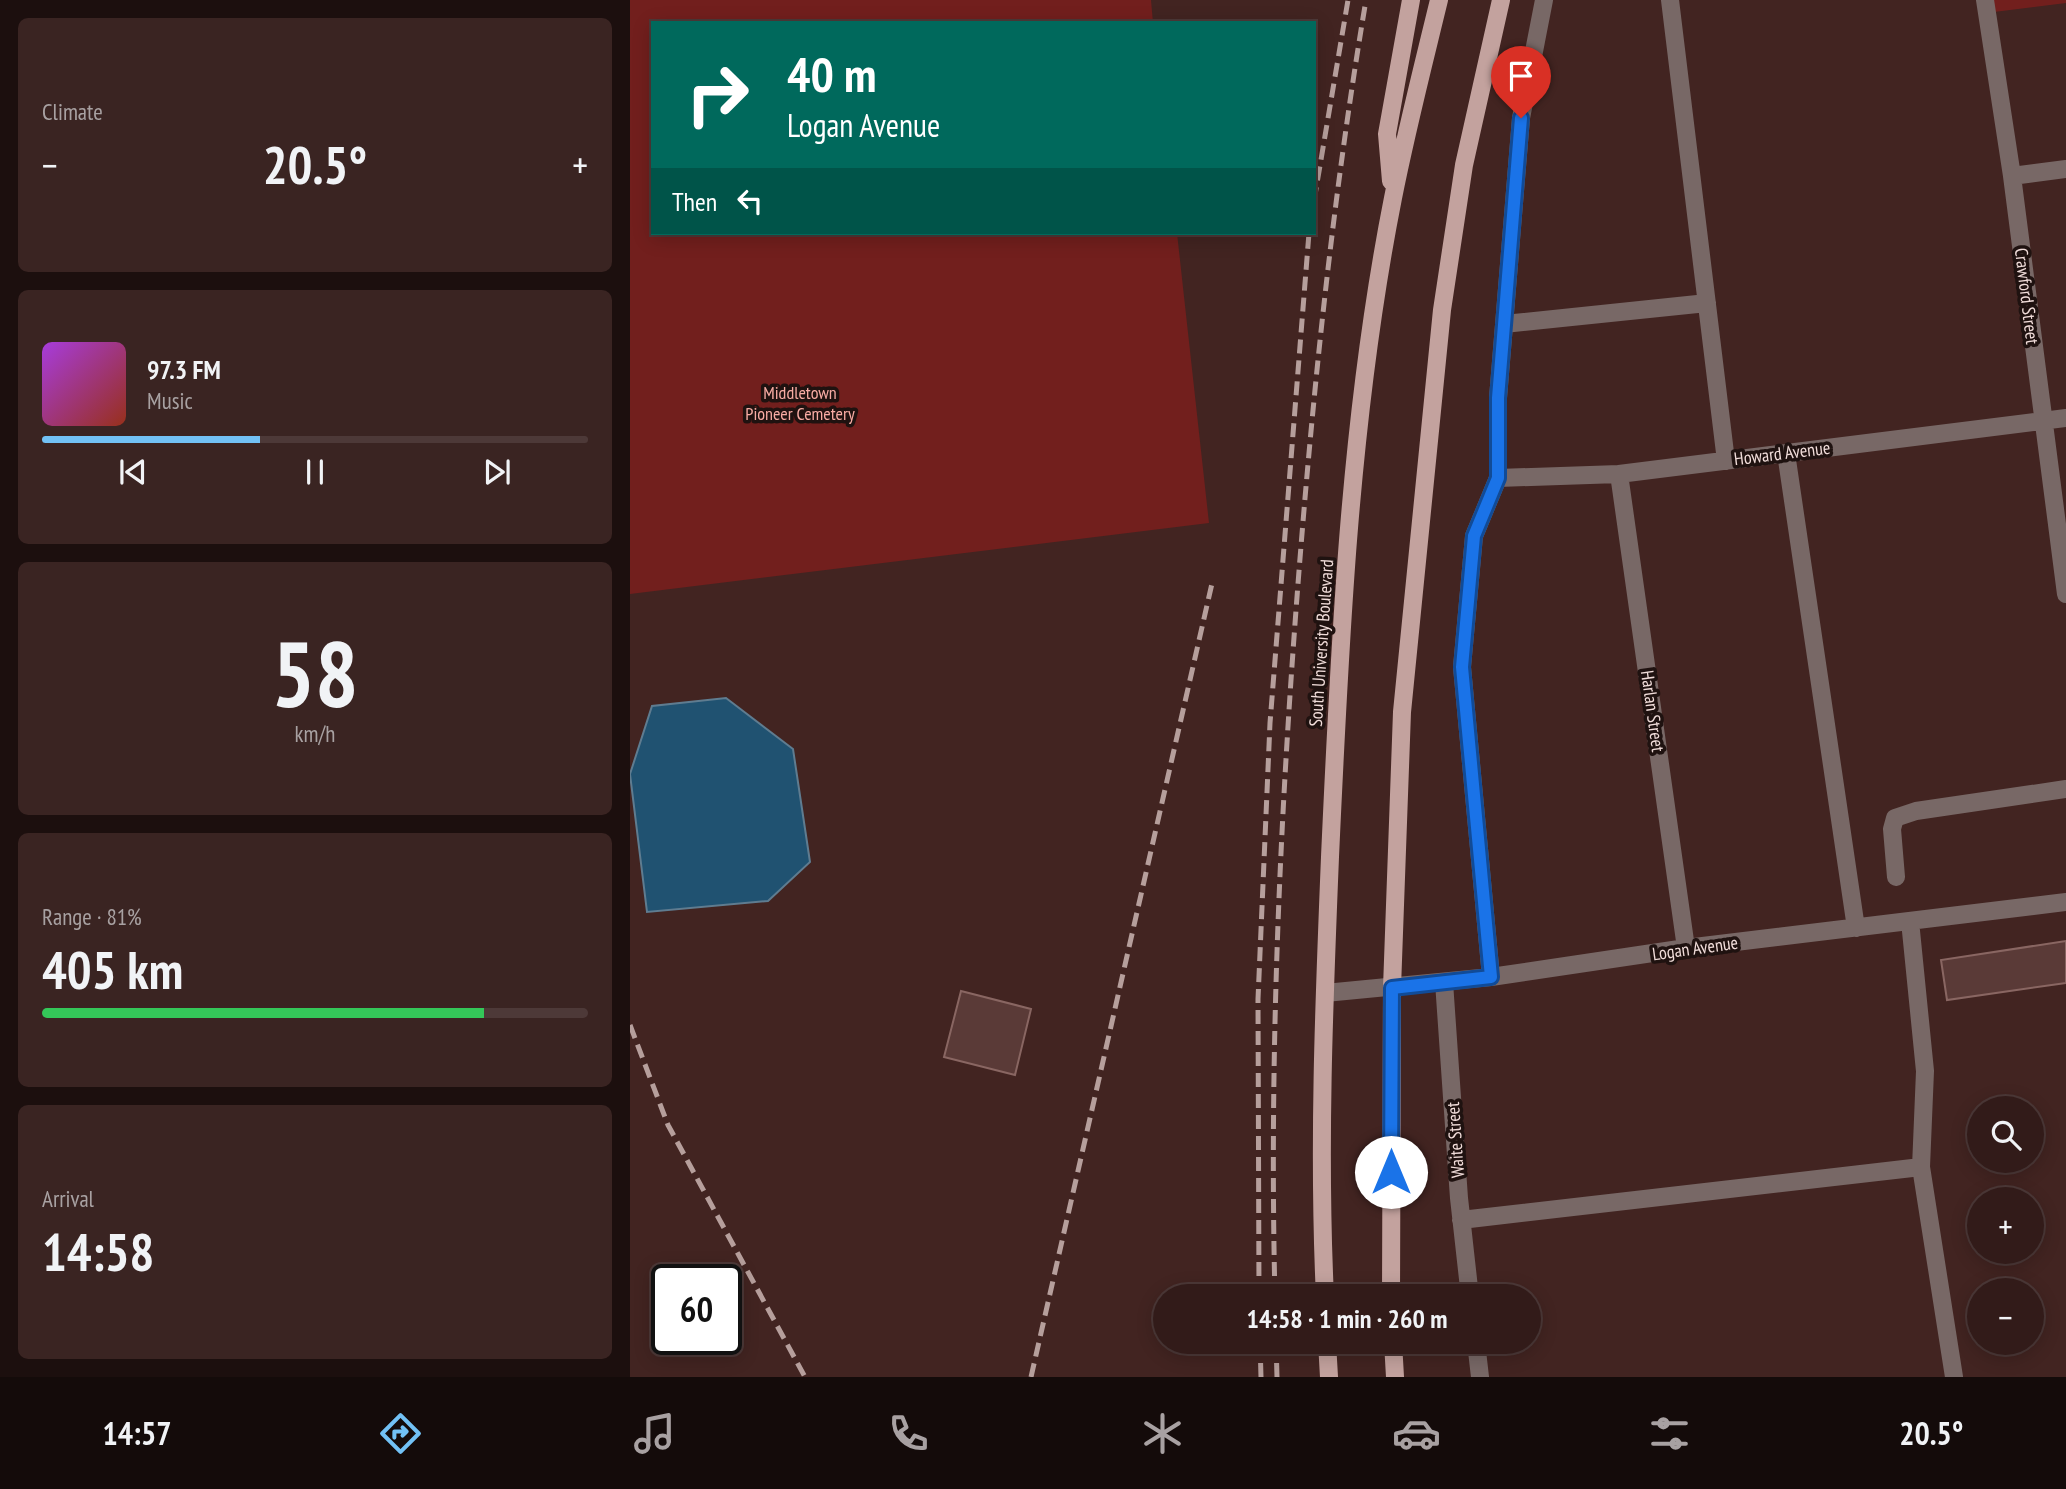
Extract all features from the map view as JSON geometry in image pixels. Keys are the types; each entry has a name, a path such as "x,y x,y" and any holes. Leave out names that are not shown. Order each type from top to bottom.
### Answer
{"main road":[{"path":"1393,198 1387,134 1411,0"},
{"name":"South University Boulevard","path":"1325,1284 1322,1121 1325,993 1335,753 1349,529 1367,371 1393,198 1439,0"},
{"path":"1391,1284 1392,988 1402,712 1442,310 1464,165 1501,0"},
{"path":"1328,1354 1329,1377"},
{"path":"1394,1354 1395,1377"}],"street":[{"path":"1491,977 1462,667 1474,536 1498,478 1498,398 1521,118 1544,0"},
{"path":"1670,0 1726,460"},
{"name":"Crawford Street","path":"1984,0 2012,176 2066,594"},
{"path":"2012,176 2066,169"},
{"path":"1504,324 1707,303"},
{"name":"Howard Avenue","path":"1498,478 1619,474 2066,418"},
{"path":"1786,453 1856,928"},
{"name":"Harlan Street","path":"1619,474 1686,948"},
{"path":"1896,877 1892,829 1895,818 1916,811 2066,789"},
{"name":"Logan Avenue","path":"1325,993 1491,977 1686,948 2066,902"},
{"path":"1910,921 1925,1071 1921,1167 1954,1377"},
{"name":"Waite Street","path":"1444,982 1461,1220 1468,1284"},
{"path":"1461,1220 1921,1167"},
{"path":"1477,1354 1479,1377"}],"green space":[{"name":"Middletown Pioneer Cemetery","path":"630,0 1151,0 1153,21 651,21 651,235 1177,235 1209,523 630,594"},
{"path":"1985,0 2066,0 2066,3 1986,13"}],"water":[{"path":"726,698 793,749 810,862 768,901 647,912 630,774 652,706"}],"building":[{"path":"2066,941 2066,983 1947,1000 1941,960"},
{"path":"961,991 1031,1009 1015,1075 944,1057"}],"railway":[{"path":"1316,189 1348,0"},
{"path":"1275,1284 1275,1025 1281,843 1292,662 1326,285 1366,0"},
{"path":"1259,1284 1258,999 1270,723 1309,235"},
{"path":"1031,1377 1213,579"},
{"path":"630,1025 668,1125 805,1377"},
{"path":"1260,1354 1261,1377"},
{"path":"1276,1354 1277,1377"}],"route":[{"path":"1391,1172 1392,988 1491,977 1462,667 1474,536 1498,478 1498,398 1521,118"}]}
